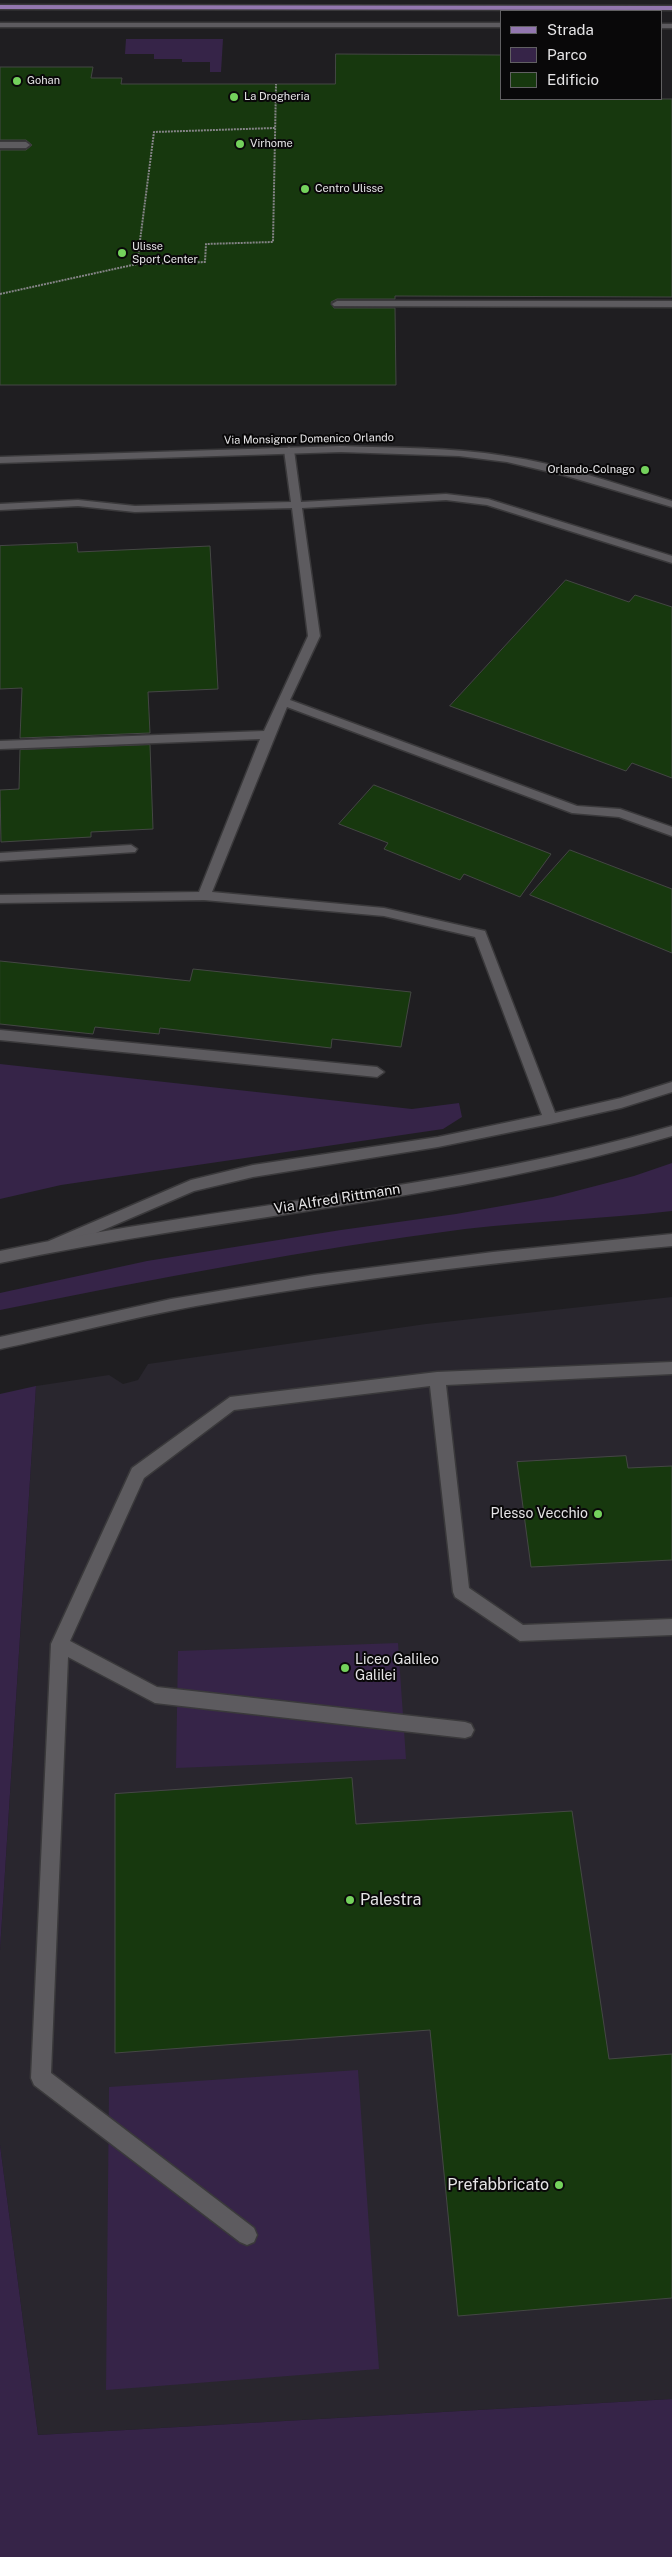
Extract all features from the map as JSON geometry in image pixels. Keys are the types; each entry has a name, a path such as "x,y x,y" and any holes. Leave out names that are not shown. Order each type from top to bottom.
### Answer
{"main road":[{"path":"0,7 672,8"},
{"path":"0,25 500,26"},
{"path":"0,145 26,145"},
{"path":"337,304 672,304"},
{"name":"Via Monsignor Domenico Orlando","path":"0,460 290,450 397,449 459,453 507,459 565,472 672,504"},
{"path":"204,896 268,735 285,702 314,636 295,505 290,450"},
{"path":"0,507 78,504 135,509 295,505 446,497 488,502 672,560"},
{"path":"285,702 576,810 620,813 672,832"},
{"path":"0,745 268,735"},
{"path":"0,857 131,849"},
{"path":"0,899 204,896 384,912 480,934 550,1119"},
{"path":"0,1035 377,1072"},
{"path":"51,1246 191,1186 253,1171 438,1142 550,1119 621,1103 672,1087"},
{"name":"Via Alfred Rittmann","path":"0,1257 51,1246 475,1178 631,1144 672,1131"},
{"path":"0,1343 194,1301 308,1282 585,1247 672,1240"},
{"path":"247,2235 41,2078 60,1644 138,1473 230,1404 437,1379 672,1368"},
{"path":"437,1379 461,1592 520,1633 672,1627"},
{"path":"60,1644 155,1695 465,1730"}],"path":[{"path":"0,294 137,264 205,262 206,244 273,242 276,84"},
{"path":"137,264 154,132 276,128"}],"shaded area":[{"name":"Liceo Galileo Galilei","path":"672,1297 672,2399 38,2435 0,2145 0,1950 36,1386 109,1375 123,1384 138,1380 148,1364 426,1324"}],"green space":[{"path":"126,39 223,39 221,72 210,72 210,62 154,59 154,54 125,54"},
{"path":"0,1064 412,1109 459,1103 462,1117 443,1129 61,1185 0,1199"},
{"path":"672,1163 672,1211 491,1226 407,1237 232,1265 0,1310 0,1293 147,1261 456,1214 553,1197 634,1176"},
{"path":"36,1386 0,1950 0,1394"},
{"path":"398,1643 406,1759 176,1768 178,1651"},
{"path":"358,2070 379,2369 106,2390 109,2087"},
{"path":"0,2145 38,2435 672,2399 672,2557 0,2557"}],"building":[{"path":"336,54 500,55 500,100 672,99 672,297 395,296 395,299 337,299 331,302 334,308 395,308 396,385 0,385 0,150 26,150 32,145 26,140 0,140 0,67 93,67 91,78 122,78 121,84 335,84"},
{"path":"77,543 78,552 210,546 218,689 148,692 150,733 20,738 22,688 0,689 0,546"},
{"path":"566,580 629,602 635,595 672,607 672,778 632,763 626,771 450,706"},
{"path":"150,745 153,829 91,832 91,837 1,842 0,790 19,789 20,750"},
{"path":"374,785 551,854 520,897 464,874 460,880 384,849 388,843 339,824"},
{"path":"570,850 672,889 672,953 530,895"},
{"path":"0,961 190,981 193,969 411,992 401,1047 332,1039 331,1048 160,1028 159,1034 95,1027 93,1034 0,1024"},
{"name":"Plesso Vecchio","path":"626,1456 628,1468 672,1466 672,1560 531,1567 517,1462"},
{"path":"352,1778 356,1824 572,1811 609,2059 672,2054 672,2298 458,2316 430,2030 115,2053 115,1794"}],"place":[{"name":"Gohan","path":"17,81"},
{"name":"La Drogheria","path":"234,97"},
{"name":"Virhome","path":"240,144"},
{"name":"Centro Ulisse","path":"305,189"},
{"name":"Ulisse Sport Center","path":"122,253"},
{"name":"Orlando-Colnago","path":"645,470"},
{"name":"Plesso Vecchio","path":"598,1514"},
{"name":"Liceo Galileo Galilei","path":"345,1668"},
{"name":"Palestra","path":"350,1900"},
{"name":"Prefabbricato","path":"559,2185"}]}
